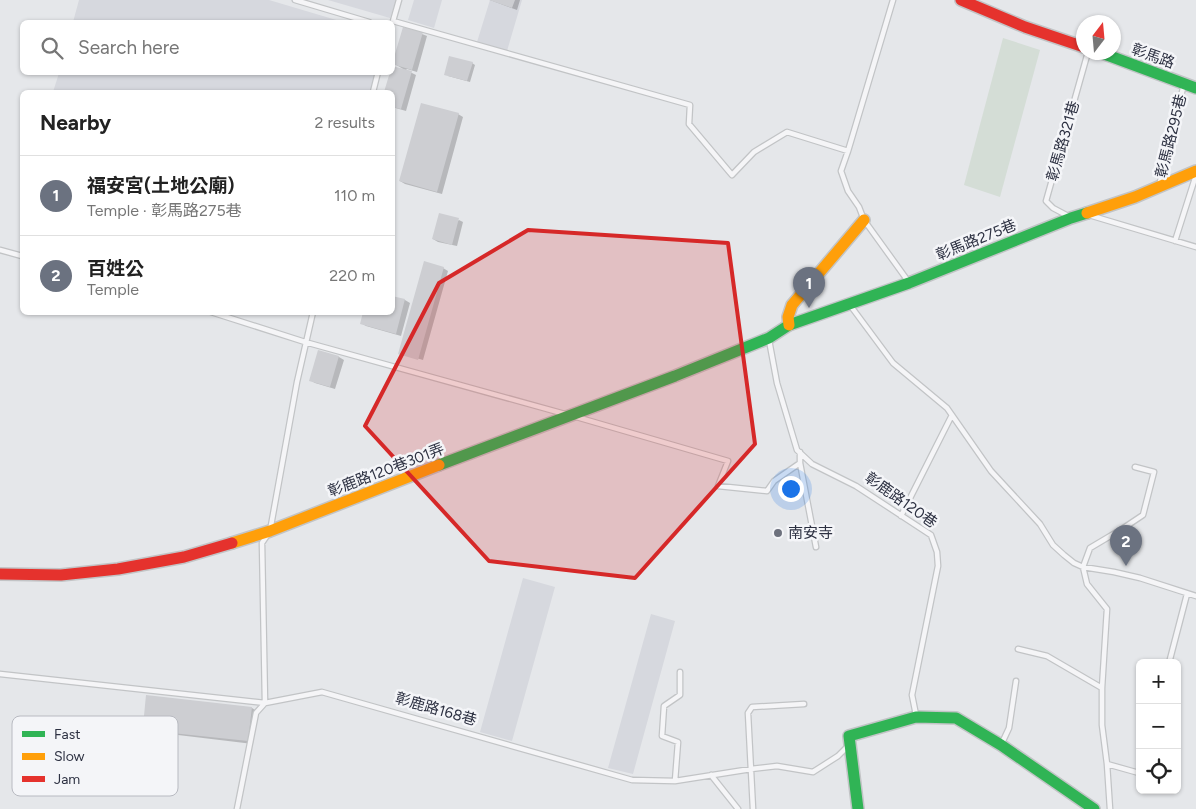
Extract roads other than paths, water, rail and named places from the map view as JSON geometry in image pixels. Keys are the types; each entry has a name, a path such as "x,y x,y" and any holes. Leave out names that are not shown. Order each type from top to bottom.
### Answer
{"street":[{"path":"961,0 1025,27 1076,44"},
{"name":"彰馬路","path":"1120,60 1196,88"},
{"name":"彰馬路275巷","path":"769,338 789,326 909,283 1071,218 1159,187 1196,171"},
{"path":"789,326 788,317 792,305 864,220"},
{"name":"彰鹿路120巷301弄","path":"0,574 62,575 124,569 222,547 270,531 675,376 769,338"},
{"path":"858,809 850,739 916,717 956,718 1001,744 1094,809"}],"lane":[{"path":"294,0 362,20"},
{"path":"393,20 399,0"},
{"path":"893,0 841,171 848,191 859,207 864,220 909,283"},
{"path":"395,23 690,105 689,124 732,175 754,152 787,132 848,151"},
{"name":"彰馬路321巷","path":"1071,218 1053,208 1046,201 1086,60"},
{"path":"374,90 377,75"},
{"name":"彰馬路295巷","path":"1159,187 1184,84"},
{"path":"1175,241 1196,176"},
{"path":"1085,214 1196,247"},
{"path":"0,250 20,255"},
{"path":"850,304 893,363 947,408 991,471 1040,524 1053,545 1083,567 1140,578 1196,596"},
{"path":"220,315 305,342 728,461 718,486 767,491 774,481 800,463"},
{"path":"236,809 256,713 265,703 262,543 270,531 297,382 312,315"},
{"name":"彰鹿路120巷","path":"769,338 777,383 797,450 812,464 856,486 931,535 937,552 938,566 912,695 916,717"},
{"path":"901,516 952,415"},
{"path":"800,452 800,463 816,548"},
{"path":"1110,809 1102,725 1102,688 1107,609 1087,584 1083,567 1090,548 1122,530 1143,515 1154,472 1135,467"},
{"path":"1170,659 1187,594"},
{"path":"1018,649 1047,656 1102,688"},
{"path":"675,781 678,742 662,736 664,706 680,695 680,672"},
{"name":"彰鹿路168巷","path":"0,674 265,703 322,692 632,780 675,781 750,768 777,766 813,772 838,756 850,739"},
{"path":"1001,744 1009,728 1016,680"},
{"path":"753,809 748,713 752,707 804,704"},
{"path":"1107,764 1136,772"},
{"path":"711,775 738,809"}],"place":[{"name":"福安宮(土地公廟)","path":"809,308"},
{"name":"南安寺","path":"778,533"},
{"name":"百姓公","path":"1126,566"}]}
